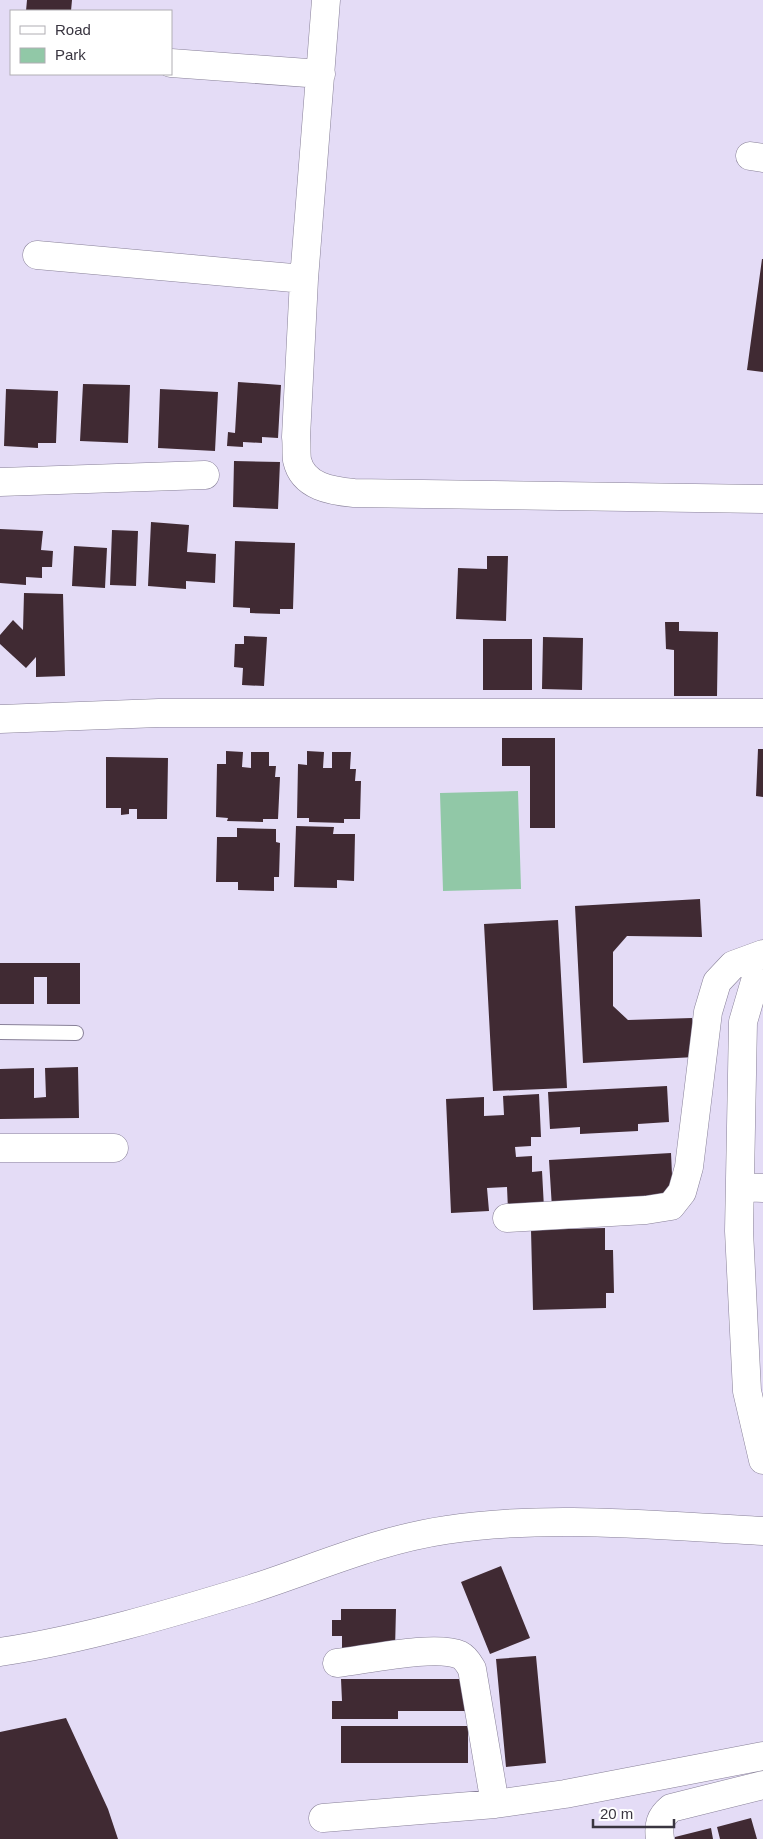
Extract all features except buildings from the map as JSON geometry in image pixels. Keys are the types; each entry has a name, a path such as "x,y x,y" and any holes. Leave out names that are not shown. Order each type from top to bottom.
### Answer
{"street":[{"path":"326,0 304,279 296,437 297,462 310,482 333,491 354,493 763,499"},
{"path":"172,63 321,74"},
{"path":"37,255 304,279"},
{"path":"0,482 205,475"},
{"path":"0,719 159,713 763,713"},
{"path":"763,954 743,1022 752,1188 739,1231 747,1391 763,1460"},
{"path":"507,1218 646,1210 671,1206 682,1192 689,1167 708,1012 717,982 733,965 763,954"},
{"path":"0,1148 114,1148"},
{"path":"0,1652 56,1643 131,1623 251,1588 365,1548 445,1530 519,1523 763,1531"},
{"path":"337,1663 434,1651 460,1655 468,1661 472,1669 495,1804"},
{"path":"324,1818 495,1804 565,1794 763,1756"},
{"path":"660,1839 659,1824 662,1815 671,1808 761,1792"}],"lane":[{"path":"0,1032 76,1034"}],"green space":[{"path":"518,791 521,889 443,891 440,793"}]}
